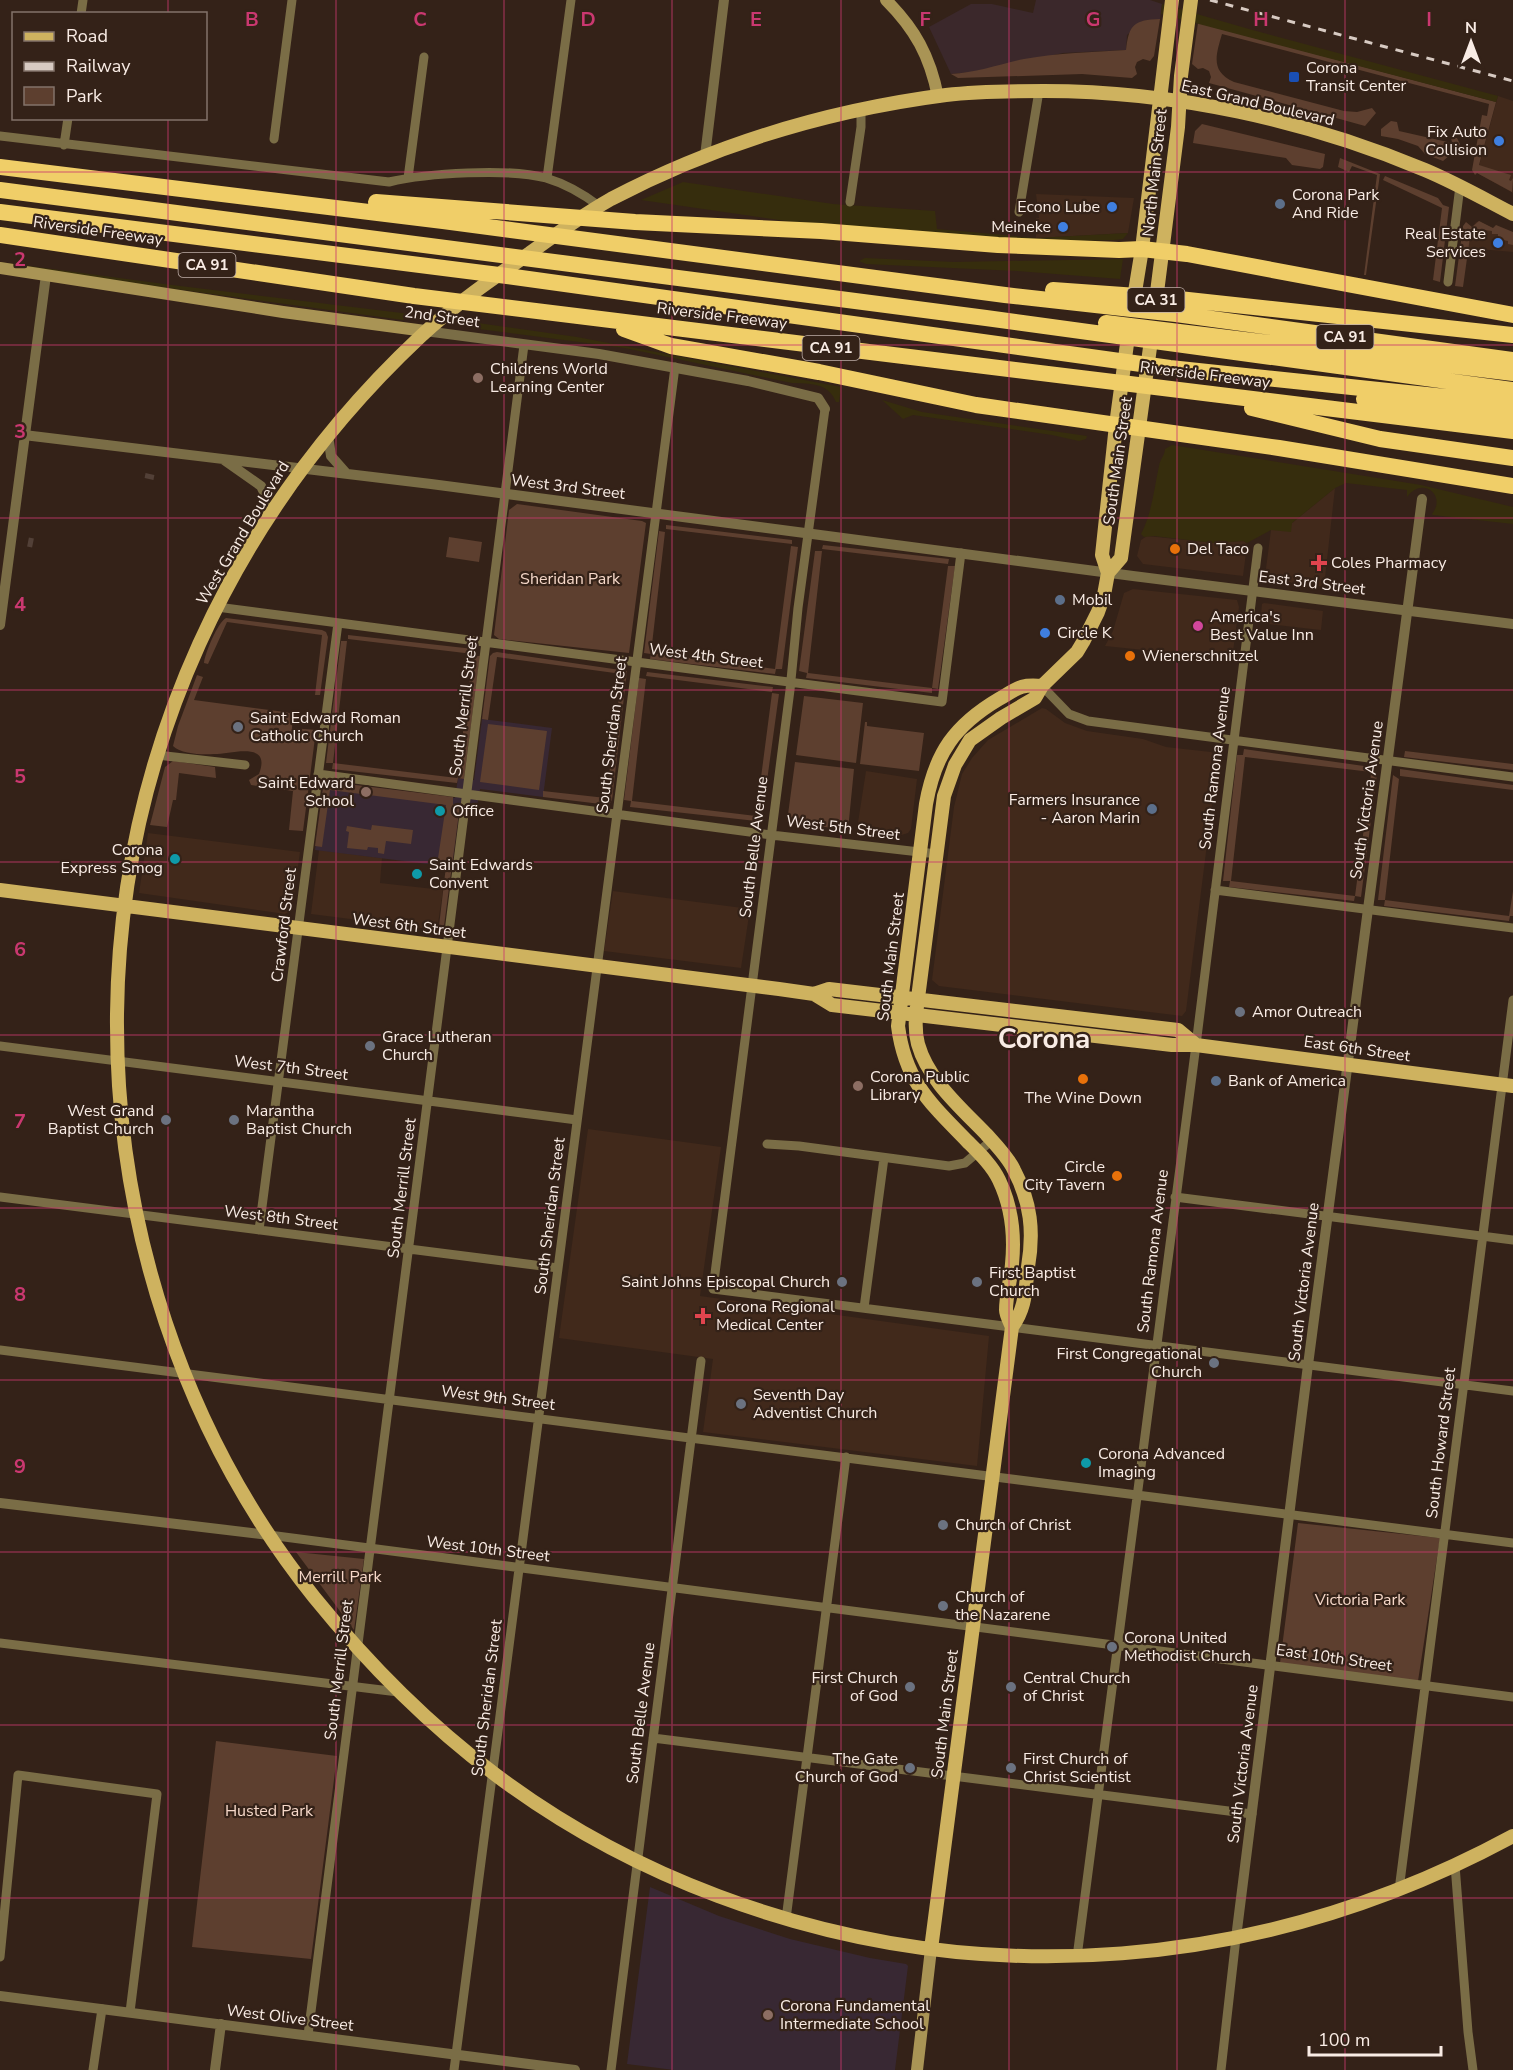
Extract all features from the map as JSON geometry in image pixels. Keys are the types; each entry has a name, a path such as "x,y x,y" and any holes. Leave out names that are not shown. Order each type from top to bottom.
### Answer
{"highway":[{"name":"CA 91","path":"0,167 443,221 1005,295 1178,307 1513,360"},
{"path":"97,180 635,222 821,231 998,245 1142,249 1198,256 1513,315"},
{"path":"0,190 986,318 1088,326 1195,340 1513,390"},
{"path":"0,212 547,282 1170,368 1513,404"},
{"name":"Riverside Freeway","path":"0,235 414,296 1513,431"},
{"path":"1178,307 1513,335"},
{"path":"595,319 671,345 819,372 976,405 1356,460 1513,486"},
{"path":"1195,340 1513,373"},
{"path":"1216,373 1233,382 1513,418"},
{"path":"1208,394 1266,412 1380,439 1513,458"},
{"path":"1356,460 1513,498"}],"main road":[{"path":"886,0 906,20 917,38 934,77 938,97"},
{"name":"North Main Street","path":"1126,347 1142,249 1172,0"},
{"name":"North Main Street","path":"1150,349 1179,127 1181,72 1191,0"},
{"name":"West Grand Boulevard","path":"931,1949 852,1936 786,1919 706,1892 638,1861 574,1827 493,1773 448,1738 398,1692 357,1648 297,1575 269,1536 226,1463 185,1374 156,1293 136,1214 123,1133 117,1060 117,986 123,905 135,839 157,754 183,680 238,567 301,468 348,410 425,331 480,287 598,206 705,156 764,134 861,110 938,97 1001,91 1080,91 1159,98"},
{"name":"East Grand Boulevard","path":"1159,98 1325,133 1416,166 1513,214"},
{"name":"2nd Street","path":"0,268 283,312 425,331"},
{"name":"South Main Street","path":"1108,573 1102,555 1126,347"},
{"name":"South Main Street","path":"1012,1327 1022,1314 1032,1229 1024,1193 1014,1168 954,1102 928,1068 918,1044 916,1014 944,796 950,776 970,740 1035,698 1042,686 1077,652 1098,612 1108,573 1121,558 1150,349"},
{"name":"South Main Street","path":"916,2070 1012,1327 1006,1311 1014,1230 1007,1198 998,1177 978,1152 925,1097 913,1077 901,1049 899,1012 929,787 937,762 964,723 981,709 1024,684 1042,686"},
{"name":"West 6th Street","path":"0,890 814,994 832,1005 899,1012"},
{"name":"West 6th Street","path":"814,994 829,989 901,997"},
{"name":"East 6th Street","path":"901,997 1178,1030 1196,1045"},
{"name":"East 6th Street","path":"899,1012 1172,1046 1196,1045 1508,1086"},
{"path":"931,1949 990,1955 1077,1957 1154,1951 1236,1938 1318,1918 1399,1890 1513,1836"}],"street":[{"path":"274,139 292,0"},
{"path":"547,178 571,0"},
{"path":"705,156 724,0"},
{"path":"408,178 424,57"},
{"path":"1019,212 1039,91"},
{"path":"850,202 861,127 861,110"},
{"path":"64,145 68,120"},
{"path":"0,136 389,182 408,178 523,174 547,178 578,190 598,206"},
{"path":"1448,282 1460,186"},
{"path":"0,625 46,275"},
{"name":"2nd Street","path":"425,331 599,354 675,367 804,394 818,398 825,409"},
{"name":"South Merrill Street","path":"308,2036 524,345"},
{"name":"South Sheridan Street","path":"454,2070 637,662 654,513 675,367"},
{"name":"South Belle Avenue","path":"825,409 713,1289 864,1308"},
{"name":"West 3rd Street","path":"24,435 346,473 1108,573"},
{"path":"328,435 331,456 346,473"},
{"path":"222,459 261,486 269,518"},
{"name":"South Victoria Avenue","path":"1221,2070 1308,1365 1422,499"},
{"name":"South Ramona Avenue","path":"1077,1957 1215,890 1237,742 1258,548"},
{"name":"West 4th Street","path":"217,607 942,702 961,552"},
{"name":"East 3rd Street","path":"1108,573 1255,591 1269,598 1285,601 1299,596 1513,624"},
{"name":"Crawford Street","path":"259,1230 338,623"},
{"path":"1042,686 1069,714 1088,721 1513,777"},
{"path":"157,754 245,765"},
{"name":"West 5th Street","path":"318,774 771,835 937,854"},
{"path":"1215,890 1513,928"},
{"name":"South Howard Street","path":"1399,1890 1483,1236 1508,1086 1513,1000"},
{"name":"West 7th Street","path":"0,1046 577,1120"},
{"path":"767,1144 799,1146 949,1166 964,1163 991,1141"},
{"path":"884,1158 864,1308 1513,1391"},
{"name":"West 8th Street","path":"0,1197 558,1268"},
{"path":"1175,1197 1513,1240"},
{"name":"West 9th Street","path":"0,1350 1513,1543"},
{"name":"South Belle Avenue","path":"611,2070 701,1360"},
{"path":"786,1919 846,1457"},
{"name":"West 10th Street","path":"0,1503 973,1628"},
{"name":"East 10th Street","path":"973,1628 1513,1697"},
{"path":"0,1643 398,1692"},
{"path":"653,1738 1252,1814"},
{"path":"0,1957 18,1775 157,1794 130,2012"},
{"path":"1455,1865 1473,2070"},
{"name":"West Olive Street","path":"0,1996 575,2070"},
{"path":"93,2070 102,2009"},
{"path":"215,2070 221,2024"}],"shaded area":[{"path":"1036,0 1150,0 1162,4 1160,19 1143,21 1127,35 1126,50 1063,53 972,72 951,74 929,27 971,4 992,4 1033,13"},
{"name":"Fix Auto Collision","path":"1498,96 1513,101 1513,193 1477,173"},
{"path":"1036,194 1134,198 1128,233 1036,238 1036,218 1039,218"},
{"path":"1479,221 1513,239 1513,252 1468,248 1470,230"},
{"path":"1335,488 1324,587 1271,580 1265,576 1271,530 1292,523"},
{"path":"1147,536 1214,543 1244,541 1249,546 1243,576 1143,564 1137,556 1141,540"},
{"path":"1133,589 1237,600 1239,607 1232,659 1105,646 1113,631 1124,593"},
{"path":"1264,603 1323,611 1321,630 1260,623"},
{"path":"1042,708 1065,723 1087,731 1143,739 1166,747 1211,752 1218,757 1186,1011 1182,1016 939,986 932,980 954,807 962,774 988,740"},
{"name":"Saint Edward School","path":"482,719 552,728 543,797 480,789 477,807 460,805 452,867 315,850 323,788 329,788 331,782 455,798 458,778 474,780"},
{"path":"866,771 917,779 911,829 908,833 898,836 861,832 857,829"},
{"path":"148,833 300,852 292,910 285,914 139,893"},
{"path":"319,850 382,858 380,883 443,890 437,930 311,914"},
{"path":"613,891 750,909 741,968 604,951"},
{"name":"Corona Regional Medical Center","path":"588,1129 721,1147 700,1296 989,1336 977,1466 703,1432 713,1359 559,1338"},
{"name":"Corona Fundamental Intermediate School","path":"650,1887 719,1916 790,1939 906,1964 908,1966 895,2070 674,2070 627,2064"}],"green space":[{"path":"1160,19 1154,56 1150,61 1143,59 1137,62 1135,67 1137,74 1132,78 1082,74 958,78 951,74 1037,57 1126,50 1129,34 1134,25"},
{"path":"1198,23 1496,102 1479,165 1511,175 1509,180 1513,178 1512,192 1477,173 1475,175 1472,170 1482,115 1487,116 1489,104 1222,34 1217,62 1218,68 1226,78 1344,111 1357,112 1372,108 1376,113 1365,126 1209,83 1211,77 1209,71 1203,68 1198,69 1192,64"},
{"path":"1391,121 1397,122 1399,131 1452,143 1451,137 1457,138 1460,144 1452,157 1450,155 1443,161 1425,154 1418,146 1381,136 1381,129"},
{"path":"1202,124 1325,154 1323,167 1320,169 1292,165 1286,158 1193,143 1195,131"},
{"path":"1340,158 1380,174 1366,275 1364,275 1377,175 1352,166 1349,172 1338,167"},
{"path":"1385,176 1438,198 1443,205 1449,207 1440,282 1433,280 1442,208 1383,180"},
{"path":"1479,221 1493,228 1496,225 1513,232 1513,245 1498,237 1498,234 1492,234 1492,231 1475,229 1474,237 1470,237 1463,287 1455,286 1463,226 1466,222 1472,227"},
{"name":"Sheridan Park","path":"517,504 646,523 629,653 499,639 494,635 509,510"},
{"path":"666,525 792,540 792,544 666,529"},
{"path":"659,531 665,532 651,653 775,669 791,546 798,547 782,669 776,669 775,674 650,659 651,654 644,653"},
{"path":"449,537 482,542 479,562 446,557"},
{"path":"823,545 949,559 948,564 822,549"},
{"path":"815,551 822,551 808,673 932,688 932,693 806,678 807,673 799,671"},
{"path":"948,566 955,566 938,689 932,688"},
{"path":"226,618 326,632 328,637 320,695 315,695 322,635 227,622 208,664 204,663 212,638"},
{"path":"348,635 474,649 473,654 348,639"},
{"path":"341,641 347,641 333,763 326,763"},
{"path":"497,652 627,671 612,800 609,805 543,797 543,791 606,798 622,674 497,657 488,720 482,719 490,656"},
{"path":"473,656 480,656 464,779 458,778 457,783 332,769 333,763 457,778"},
{"path":"647,672 773,687 772,692 646,676"},
{"path":"197,675 203,677 194,700 285,712 293,714 292,728 316,730 303,831 289,830 293,791 251,785 249,780 259,774 261,763 260,757 255,753 239,751 198,754 181,751 173,746"},
{"path":"639,678 646,679 632,801 756,816 756,821 630,807 631,801 624,800"},
{"path":"772,693 779,694 762,817 756,816"},
{"path":"804,696 863,703 856,763 796,755"},
{"path":"865,722 867,726 924,733 919,771 860,764"},
{"path":"488,724 547,731 539,790 480,782"},
{"path":"1244,749 1371,767 1371,772 1245,757 1231,881 1355,896 1354,901 1229,887 1230,881 1223,881 1237,755 1243,755"},
{"path":"1405,751 1513,764 1513,770 1404,757"},
{"path":"173,761 215,767 216,778 179,773 176,800 173,800 167,827 150,825 165,767"},
{"path":"795,762 854,769 848,830 787,822"},
{"path":"1400,769 1513,785 1513,790 1400,776"},
{"path":"1371,774 1377,774 1361,897 1355,896"},
{"path":"1393,775 1399,779 1385,900 1378,900"},
{"path":"331,782 453,797 453,804 460,805 444,926 439,926 446,866 437,865 446,805 330,790 322,847 315,846 323,788 329,788"},
{"path":"372,825 413,830 411,844 386,841 384,854 378,853 378,848 368,847 367,850 347,848 349,832 346,831 347,826 371,830"},
{"path":"1513,891 1513,916 1510,916 1509,921 1384,906 1385,900 1509,916"},
{"name":"Victoria Park","path":"1298,1523 1440,1538 1418,1681 1280,1663"},
{"name":"Merrill Park","path":"296,1552 364,1559 354,1630"},
{"name":"Husted Park","path":"216,1741 337,1756 311,1959 192,1947"}],"sand":[{"path":"1162,4 1498,96 1496,102 1161,14"},
{"path":"683,182 833,204 935,211 937,229 1036,238 1128,233 1123,239 1114,240 1014,243 828,227 641,200"},
{"path":"865,258 954,262 1123,259 1120,279 1017,271 866,264 859,261"},
{"path":"0,262 418,315 406,317 403,320 0,265"},
{"path":"463,321 577,337 841,387 839,402 836,402 833,395 818,385 792,383 625,348 471,328"},
{"path":"882,400 922,412 1087,436 1086,439 1079,441 913,415 903,419"},
{"path":"1172,445 1421,485 1513,507 1513,524 1433,515 1437,500 1431,491 1425,488 1413,491 1407,497 1407,490 1346,483 1335,488 1292,523 1291,532 1271,530 1247,543 1243,541 1214,543 1154,536 1144,537 1141,534 1150,509 1160,464 1165,449"}],"tunnel":[{"path":"149,479 150,474"},
{"path":"28,542 33,543"}],"railway":[{"path":"1210,0 1513,81"}],"place":[{"name":"Corona Transit Center","path":"1294,77"},
{"name":"Fix Auto Collision","path":"1499,141"},
{"name":"Corona Park And Ride","path":"1280,204"},
{"name":"Econo Lube","path":"1112,207"},
{"name":"Meineke","path":"1063,227"},
{"name":"Real Estate Services","path":"1498,243"},
{"name":"Childrens World Learning Center","path":"478,378"},
{"name":"Del Taco","path":"1175,549"},
{"name":"Coles Pharmacy","path":"1319,563"},
{"name":"Mobil","path":"1060,600"},
{"name":"America's Best Value Inn","path":"1198,626"},
{"name":"Circle K","path":"1045,633"},
{"name":"Wienerschnitzel","path":"1130,656"},
{"name":"Saint Edward Roman Catholic Church","path":"238,727"},
{"name":"Saint Edward School","path":"366,792"},
{"name":"Farmers Insurance - Aaron Marin","path":"1152,809"},
{"name":"Office","path":"440,811"},
{"name":"Corona Express Smog","path":"175,859"},
{"name":"Saint Edwards Convent","path":"417,874"},
{"name":"Amor Outreach","path":"1240,1012"},
{"name":"Grace Lutheran Church","path":"370,1046"},
{"name":"The Wine Down","path":"1083,1079"},
{"name":"Bank of America","path":"1216,1081"},
{"name":"Corona Public Library","path":"858,1086"},
{"name":"West Grand Baptist Church","path":"166,1120"},
{"name":"Marantha Baptist Church","path":"234,1120"},
{"name":"Circle City Tavern","path":"1117,1176"},
{"name":"Saint Johns Episcopal Church","path":"842,1282"},
{"name":"First Baptist Church","path":"977,1282"},
{"name":"Corona Regional Medical Center","path":"703,1316"},
{"name":"First Congregational Church","path":"1214,1363"},
{"name":"Seventh Day Adventist Church","path":"741,1404"},
{"name":"Corona Advanced Imaging","path":"1086,1463"},
{"name":"Church of Christ","path":"943,1525"},
{"name":"Church of the Nazarene","path":"943,1606"},
{"name":"Corona United Methodist Church","path":"1112,1647"},
{"name":"First Church of God","path":"910,1687"},
{"name":"Central Church of Christ","path":"1011,1687"},
{"name":"The Gate Church of God","path":"910,1768"},
{"name":"First Church of Christ Scientist","path":"1011,1768"},
{"name":"Corona Fundamental Intermediate School","path":"768,2015"}],"district":[{"name":"Corona","path":"1044,1039"}]}
